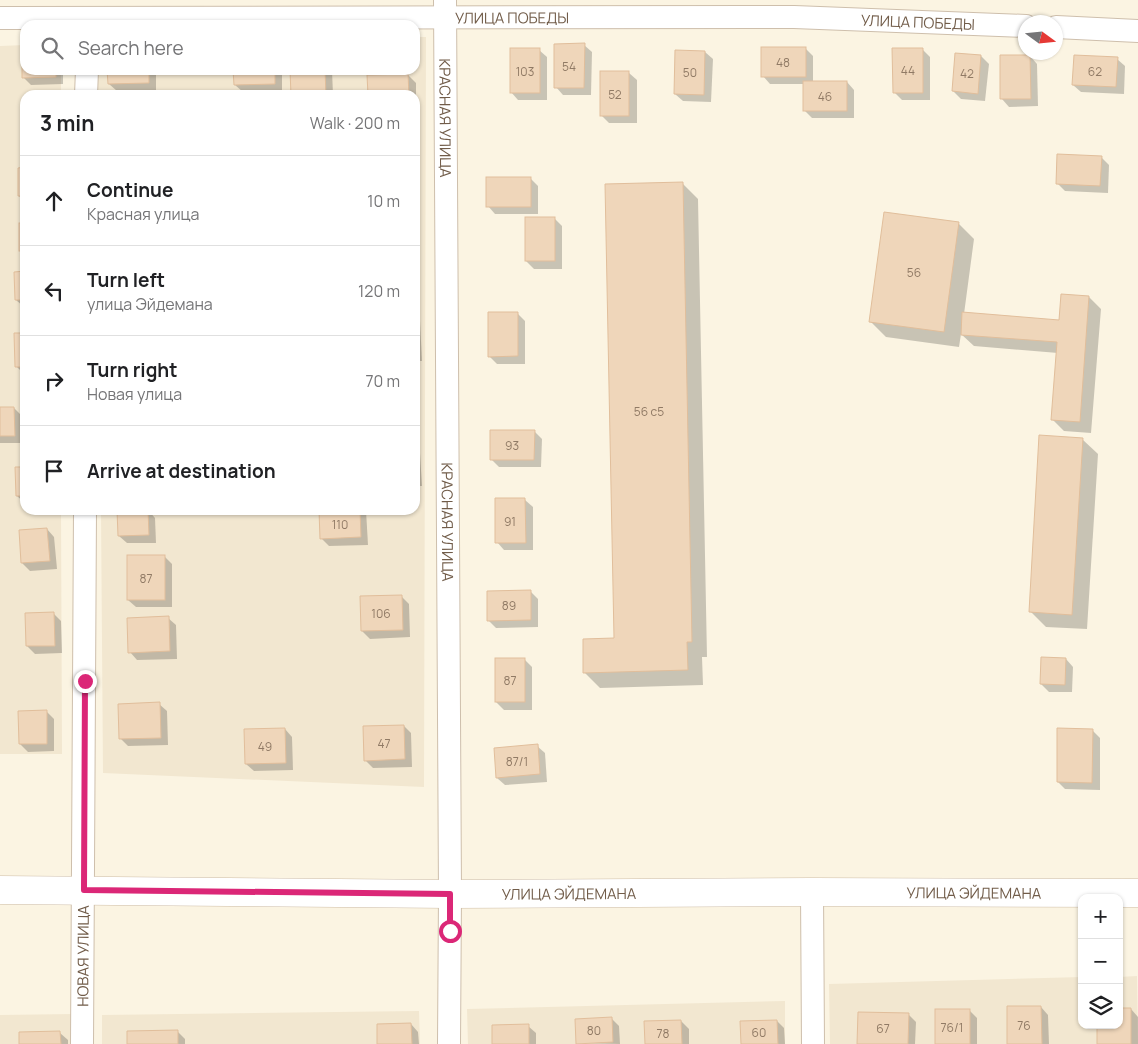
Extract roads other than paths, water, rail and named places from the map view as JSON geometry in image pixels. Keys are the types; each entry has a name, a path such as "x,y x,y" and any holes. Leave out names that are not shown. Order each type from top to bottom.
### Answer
{"main road":[{"name":"УЛИЦА ЭЙДЕМАНА","path":"0,890 450,894 1138,893"}],"street":[{"name":"УЛИЦА ПОБЕДЫ","path":"0,18 87,14 445,9 793,8 1018,25"},
{"name":"КРАСНАЯ УЛИЦА","path":"445,9 450,894 449,1044"},
{"path":"1063,28 1138,31"},
{"path":"86,75 86,90"},
{"name":"НОВАЯ УЛИЦА","path":"82,1044 85,515"},
{"path":"812,892 814,1044"}]}
